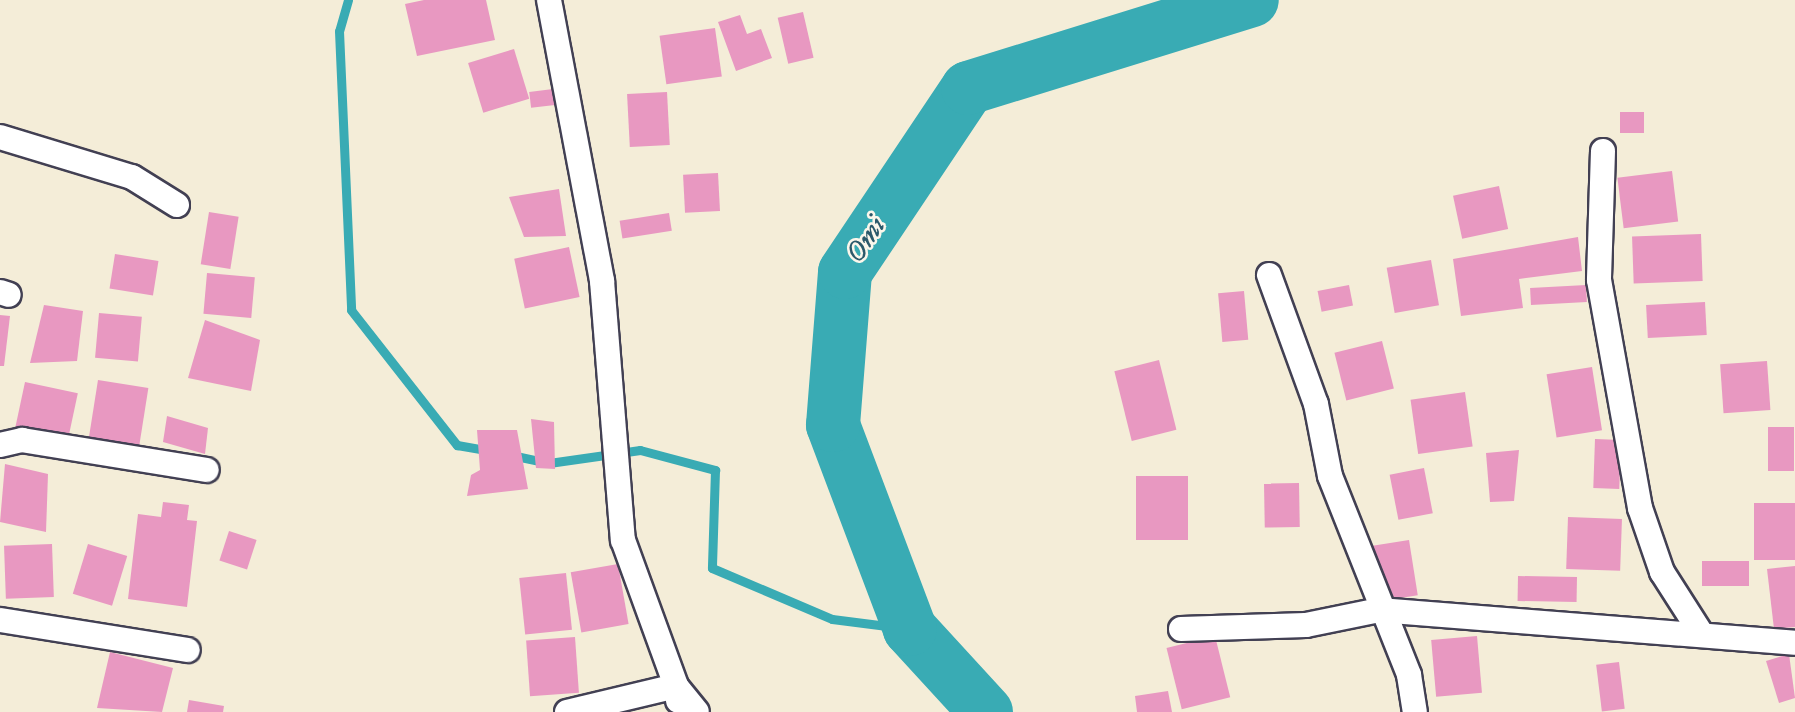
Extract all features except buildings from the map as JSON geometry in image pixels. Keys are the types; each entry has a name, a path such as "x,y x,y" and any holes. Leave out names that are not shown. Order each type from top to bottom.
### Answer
{"street":[{"path":"549,0 602,281 623,540 676,686 680,712"},
{"path":"0,136 132,177 177,205"},
{"path":"1603,151 1598,280 1640,508 1662,572 1701,633"},
{"path":"1269,275 1379,610 1409,675 1415,712"},
{"path":"0,445 22,440 207,470"},
{"path":"1181,629 1307,625 1379,610 1701,633 1795,643"},
{"path":"0,620 188,650"},
{"path":"566,712 676,686"},
{"path":"676,686 697,712"}],"waterway":[{"path":"348,0 339,31 351,310 457,445 490,451"},
{"name":"Omi","path":"986,712 910,629 833,425 845,272 968,88 1252,0"},
{"path":"511,455 549,463 640,450 715,470 712,568 832,619 910,629"}]}
